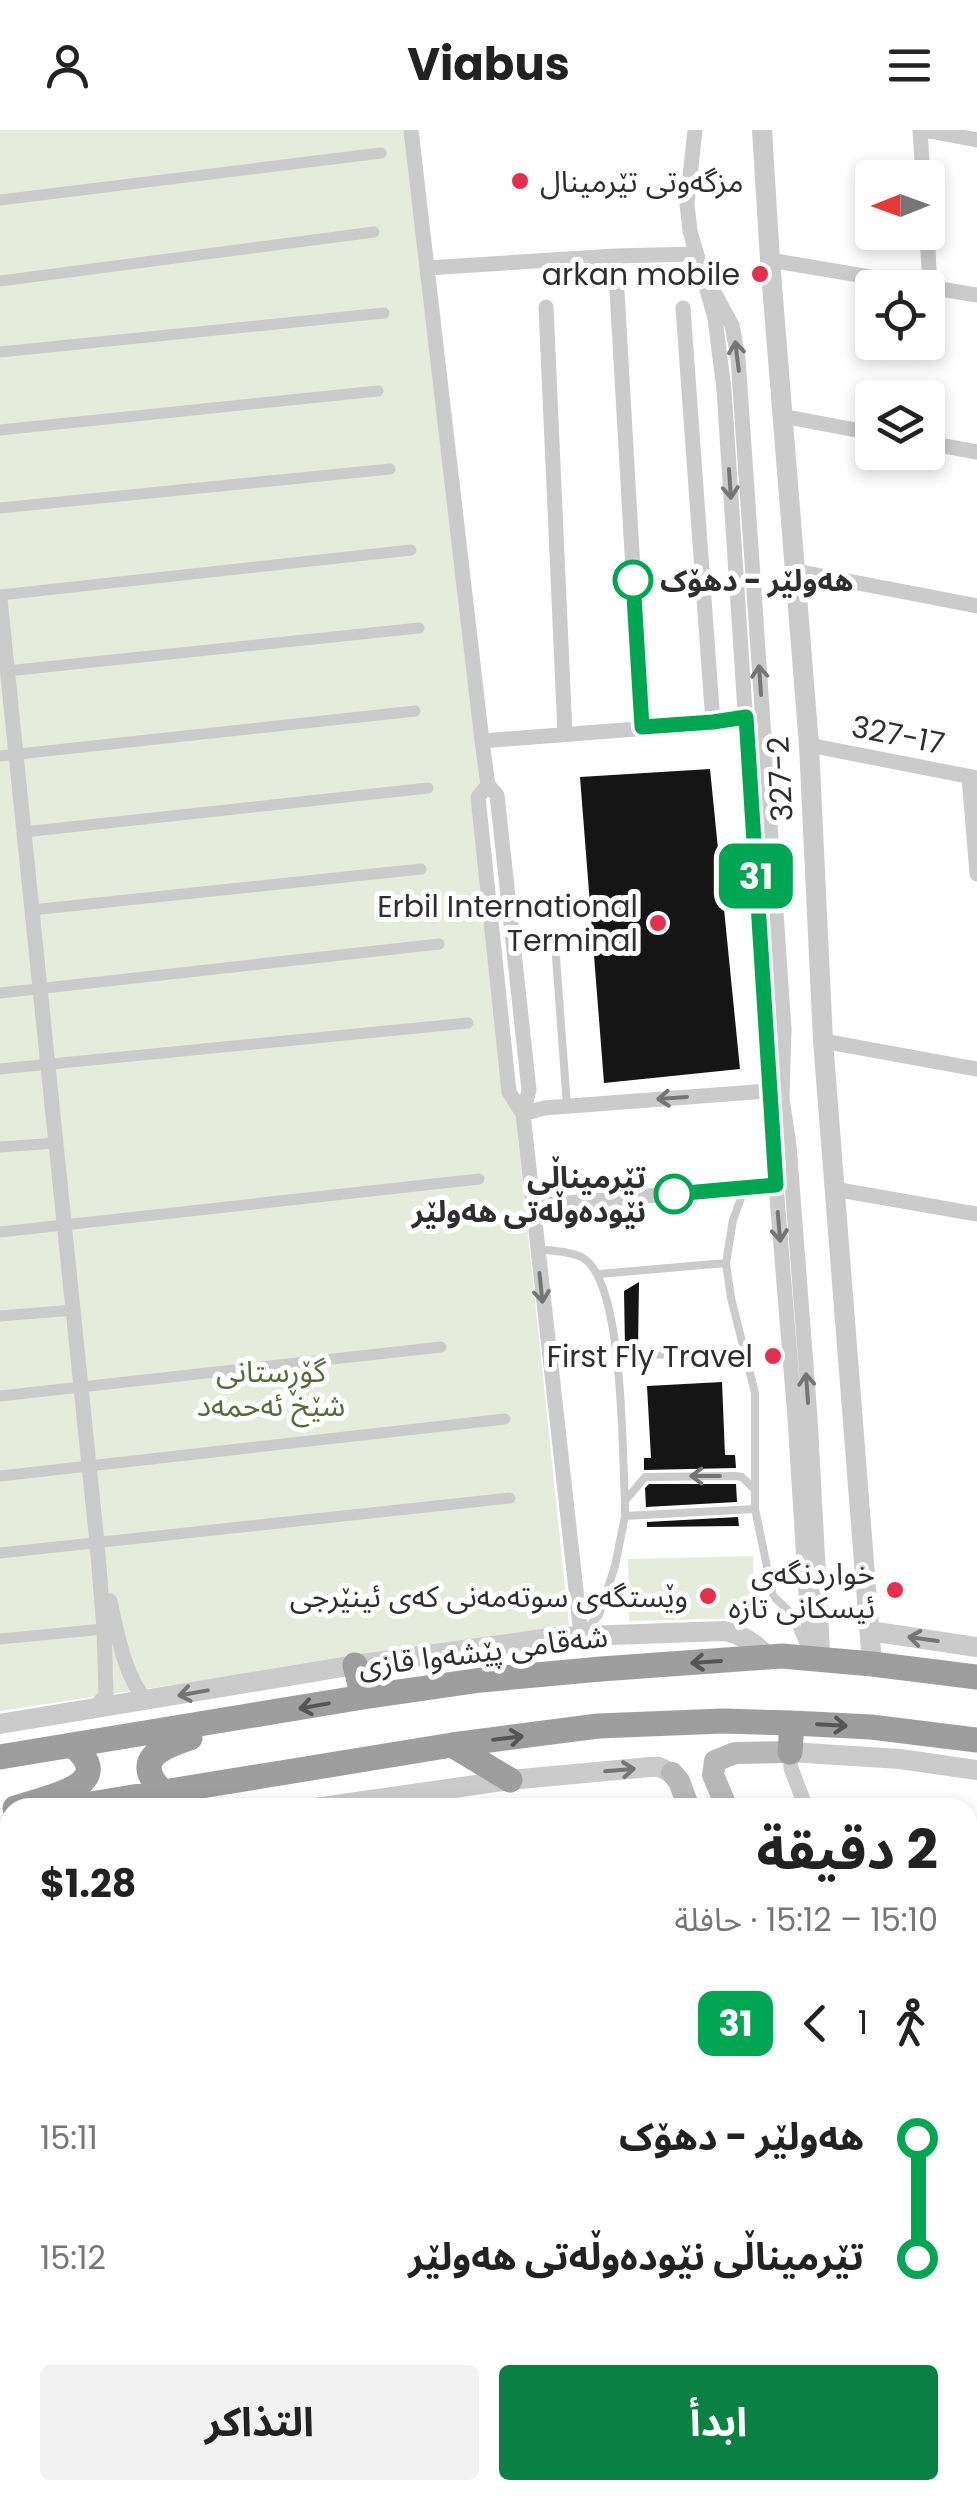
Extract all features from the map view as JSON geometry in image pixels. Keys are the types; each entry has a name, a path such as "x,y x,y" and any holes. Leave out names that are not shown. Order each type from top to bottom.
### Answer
{"highway":[{"name":"شەقامی پێشەوا قازی","path":"0,1757 364,1697 541,1674 768,1657 977,1677"},
{"path":"355,1665 364,1697"},
{"path":"164,1792 150,1775 148,1764 152,1756 164,1747 246,1718"},
{"path":"127,1798 452,1745 598,1726 723,1721 792,1723 871,1727 977,1740"},
{"path":"790,1752 792,1723"},
{"path":"452,1745 510,1780"},
{"path":"48,1798 85,1782 90,1772 88,1763 73,1746"}],"main road":[{"path":"723,1798 713,1775 716,1760 735,1753 790,1752"},
{"path":"672,1773 685,1798"}],"street":[{"path":"411,130 488,785 478,797 509,1092 524,1114 580,1635"},
{"path":"695,130 687,204 722,363 754,717 776,1090 810,1417 816,1659"},
{"name":"327-2","path":"762,130 808,745 823,1041 872,1664"},
{"path":"923,160 922,130 977,140"},
{"path":"0,200 381,153"},
{"path":"0,281 374,232"},
{"path":"427,268 696,254"},
{"path":"614,256 642,727"},
{"path":"770,260 855,274"},
{"path":"945,290 977,295"},
{"path":"546,307 564,734"},
{"path":"683,308 713,722"},
{"path":"0,352 384,313"},
{"path":"0,430 378,391"},
{"path":"782,416 855,430"},
{"path":"945,446 977,452"},
{"path":"0,508 390,470"},
{"path":"92,1710 106,1695 97,1543 24,832 8,755 8,672 0,597 411,550"},
{"path":"796,571 977,606"},
{"path":"8,672 419,628"},
{"path":"8,755 415,711"},
{"path":"482,740 754,717"},
{"name":"327-17","path":"808,745 973,777"},
{"path":"973,777 977,874"},
{"path":"24,832 428,788"},
{"path":"32,910 421,869"},
{"path":"0,993 439,944"},
{"path":"0,1069 468,1022"},
{"path":"823,1041 977,1069"},
{"path":"524,1114 567,1106 776,1090"},
{"path":"0,1147 56,1143"},
{"path":"0,1232 479,1179"},
{"path":"532,1206 784,1184"},
{"path":"834,1189 977,1214"},
{"path":"0,1316 73,1310"},
{"path":"0,1396 441,1348"},
{"path":"0,1476 505,1419"},
{"path":"0,1553 510,1498"},
{"path":"97,1543 118,1638 137,1690 148,1701"},
{"path":"0,1639 104,1629"},
{"path":"0,1724 355,1665 580,1635 724,1632 746,1638 768,1657"},
{"path":"870,1632 977,1647"},
{"path":"802,1798 791,1768 790,1752 977,1770"},
{"path":"385,1798 510,1780 650,1767 672,1773 675,1798"}],"lane":[{"path":"556,957 567,1106"},
{"path":"745,1187 733,1220 726,1263 755,1393 755,1509 772,1596 790,1612 816,1659"},
{"path":"537,1249 582,1257 598,1274 608,1299 616,1356 625,1516 615,1566 599,1615 580,1635"},
{"path":"598,1274 726,1263"},
{"path":"616,1356 743,1352"},
{"path":"625,1501 645,1477 742,1477 756,1490"},
{"path":"625,1516 755,1509"}],"green space":[{"name":"گۆڕستانی شێخ ئەحمەد","path":"0,130 417,130 427,268 569,1625 0,1711"},
{"path":"753,1556 754,1618 629,1621 628,1559"}],"building":[{"name":"Erbil International Terminal","path":"710,769 740,1069 604,1083 580,777"},
{"path":"639,1282 638,1348 625,1348 624,1291"},
{"path":"722,1382 725,1455 735,1455 736,1468 644,1470 644,1458 651,1458 647,1386"},
{"path":"649,1484 736,1484 737,1502 646,1507 645,1488"},
{"path":"738,1517 739,1526 647,1527 647,1522"}],"bus line":[{"name":"31","path":"633,580 642,727 746,717 776,1185 674,1194"}],"place":[{"name":"مزگەوتی تێرمینال","path":"520,181"},
{"name":"arkan mobile","path":"760,274"},
{"name":"هەولێر - دهۆک","path":"633,580"},
{"name":"Erbil International Terminal","path":"658,923"},
{"name":"تێرمیناڵی نێودەوڵەتی هەولێر","path":"674,1194"},
{"name":"First Fly Travel","path":"773,1356"},
{"name":"خواردنگەی ئیسکانی تازە","path":"895,1590"},
{"name":"وێستگەی سوتەمەنی کەی ئینێرجی","path":"708,1596"}]}
